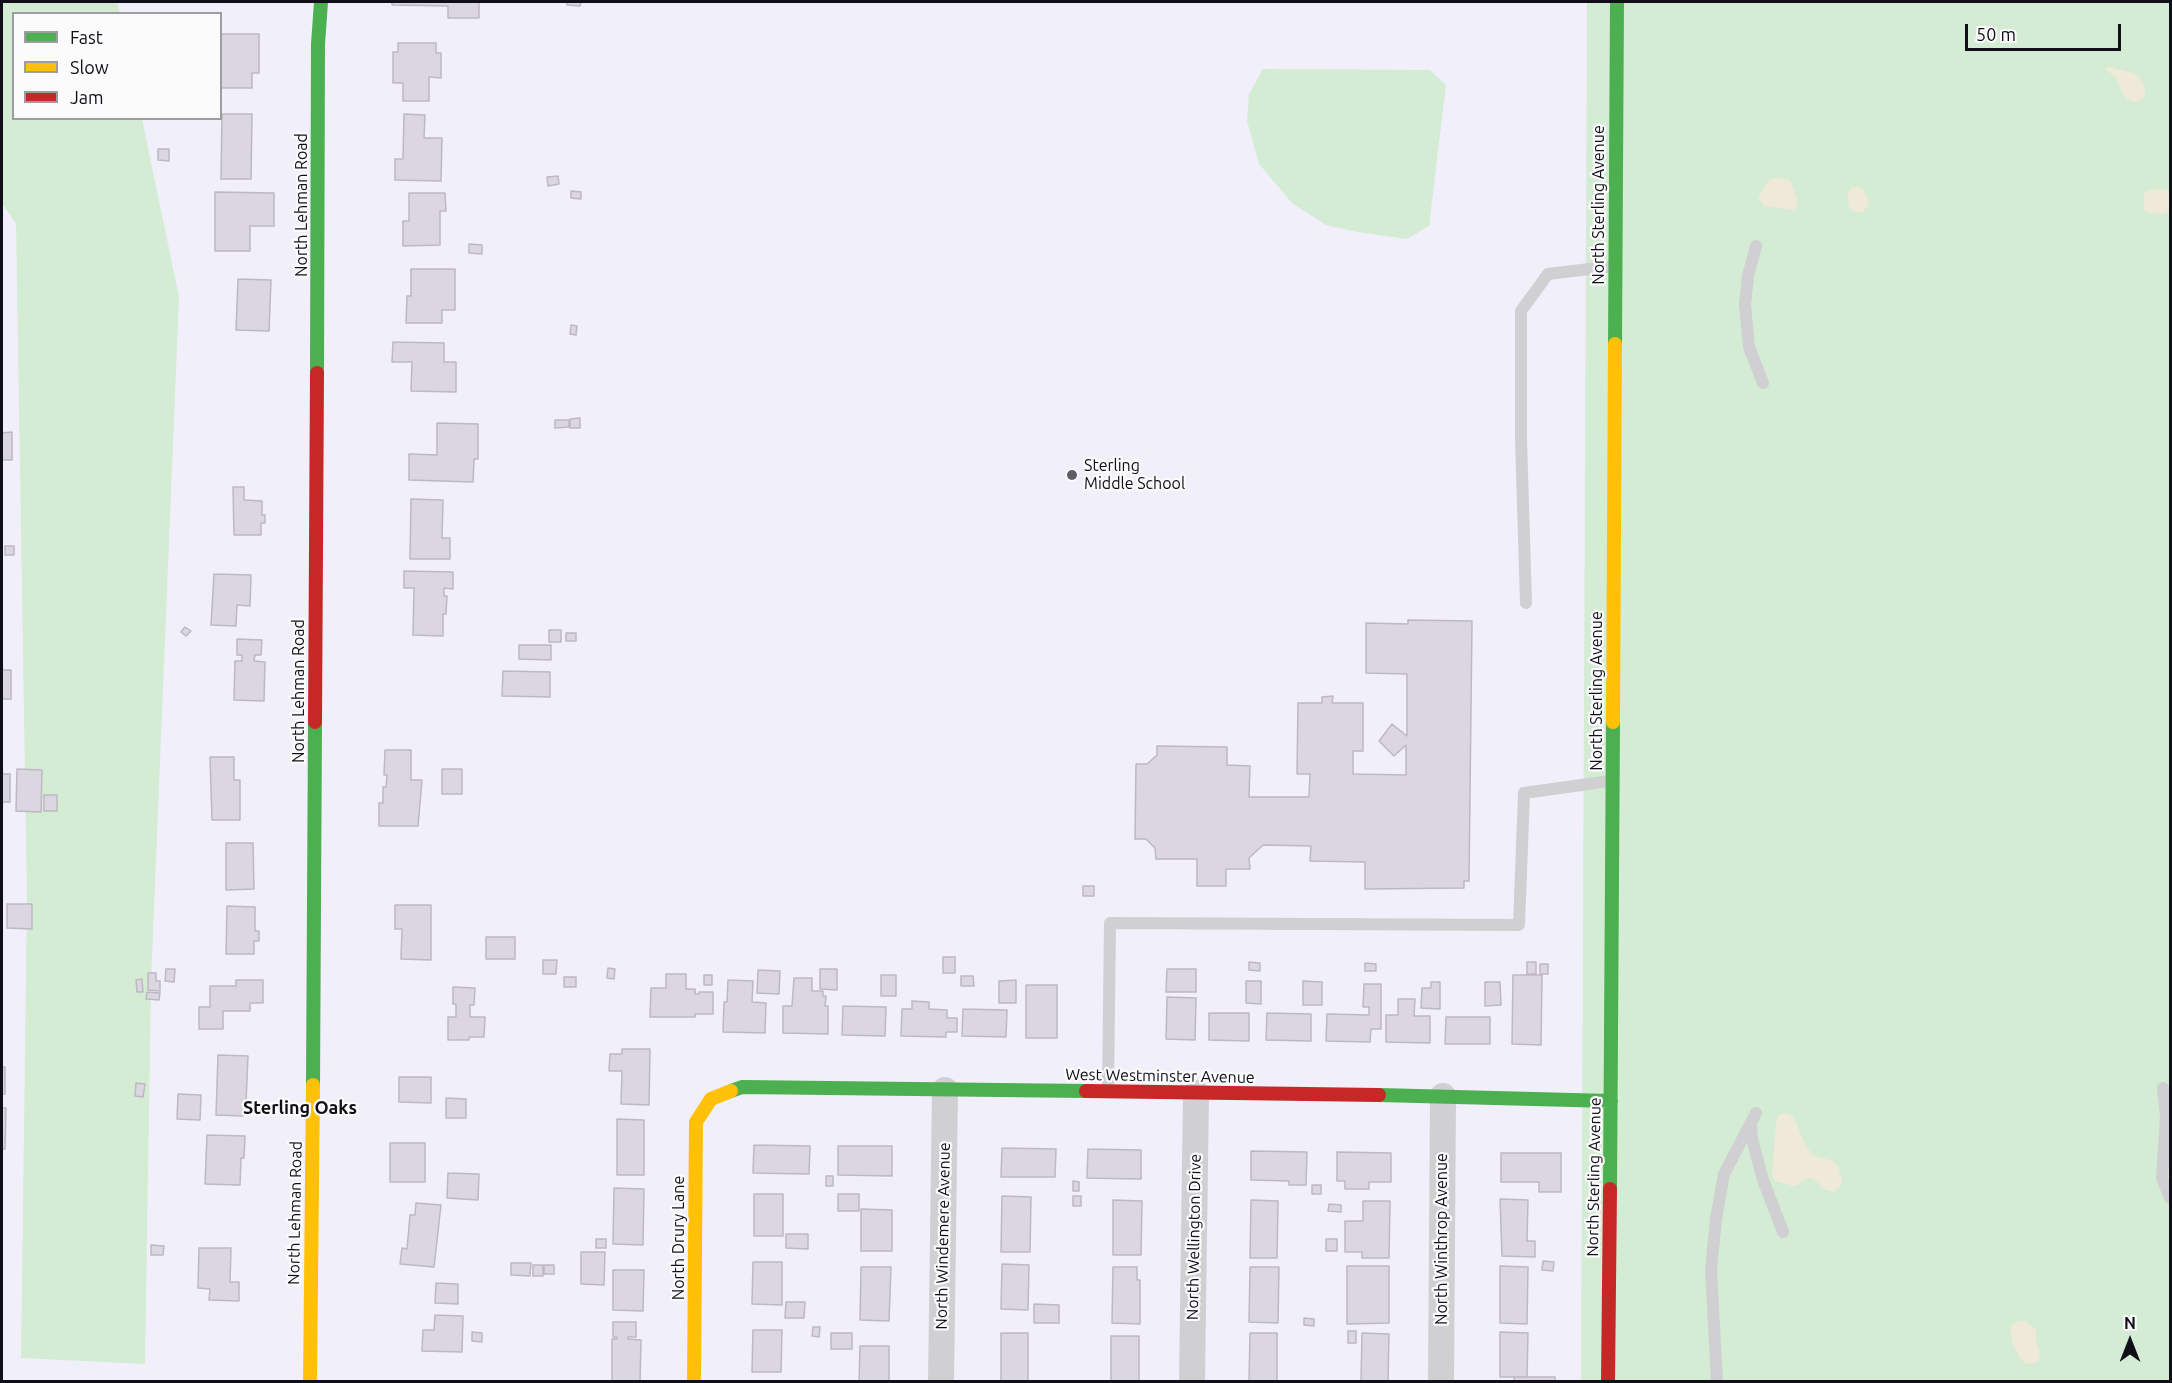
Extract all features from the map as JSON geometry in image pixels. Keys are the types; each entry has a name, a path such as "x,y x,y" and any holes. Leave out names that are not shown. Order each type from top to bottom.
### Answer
{"street":[{"name":"North Lehman Road","path":"310,1382 318,44 321,2"},
{"name":"North Sterling Avenue","path":"1608,1382 1617,2"},
{"name":"West Westminster Avenue","path":"711,1099 742,1087 1443,1096 1611,1101"},
{"name":"North Windemere Avenue","path":"941,1382 945,1090"},
{"name":"North Wellington Drive","path":"1192,1382 1196,1093"},
{"name":"North Winthrop Avenue","path":"1441,1382 1443,1096"},
{"name":"North Drury Lane","path":"694,1382 696,1122 711,1099"}],"lane":[{"path":"1756,246 1748,276 1745,305 1749,347 1763,383"},
{"path":"1526,603 1521,439 1521,311 1548,274 1615,265"},
{"path":"1107,1092 1110,923 1519,925 1524,793 1613,781"},
{"path":"2163,1088 2166,1117 2162,1178 2170,1198"},
{"path":"1717,1382 1711,1270 1716,1218 1724,1174 1754,1118 1752,1139 1763,1179 1783,1232"}],"green space":[{"path":"2,2 117,2 120,12 12,12 12,120 142,120 179,297 151,982 145,1364 21,1358 27,898 16,224 2,203"},
{"path":"1587,2 2170,2 2170,1381 1581,1382"},
{"path":"1263,69 1430,70 1446,85 1429,226 1407,239 1357,232 1326,225 1292,203 1259,164 1247,121 1249,94"}],"sand":[{"path":"2109,67 2134,73 2139,77 2145,87 2145,97 2136,102 2126,99 2117,78 2105,69"},
{"path":"1774,178 1788,179 1792,184 1797,200 1797,206 1793,210 1764,206 1758,198 1768,181"},
{"path":"1852,188 1862,188 1869,204 1860,213 1854,212 1849,207 1848,200 1848,193"},
{"path":"2152,189 2170,190 2170,211 2163,214 2144,210 2145,192"},
{"path":"1783,1113 1795,1119 1803,1141 1812,1155 1833,1161 1838,1166 1842,1180 1834,1192 1823,1189 1810,1178 1794,1186 1775,1181 1772,1175 1776,1123 1778,1116"},
{"path":"2026,1321 2036,1330 2040,1354 2039,1360 2033,1364 2025,1363 2020,1358 2012,1342 2010,1329 2013,1324"}],"building":[{"path":"392,2 479,2 479,18 448,18 448,6 392,5"},
{"path":"567,2 581,2 580,6 567,5"},
{"path":"222,34 259,34 259,73 252,73 252,88 222,88"},
{"path":"398,43 436,43 436,53 441,53 441,78 429,77 429,101 403,101 403,83 393,83 393,52 398,52"},
{"path":"222,114 252,114 251,179 221,179"},
{"path":"404,114 425,115 424,138 442,138 441,181 395,180 395,159 403,159"},
{"path":"158,149 169,149 169,161 158,160"},
{"path":"558,176 559,184 548,186 547,177"},
{"path":"571,191 581,192 581,199 571,198"},
{"path":"215,192 274,193 274,226 250,226 250,251 215,251"},
{"path":"409,193 445,193 446,211 440,211 440,245 403,246 403,221 409,221"},
{"path":"469,244 482,245 482,254 469,253"},
{"path":"411,269 455,269 455,310 442,310 442,323 406,323 407,296 411,296"},
{"path":"238,279 271,280 269,331 236,330"},
{"path":"571,325 577,326 576,335 570,334"},
{"path":"393,342 444,343 444,362 456,362 456,392 411,391 412,362 392,362"},
{"path":"580,418 580,428 570,428 570,419"},
{"path":"555,420 569,420 569,427 555,428"},
{"path":"437,423 478,424 478,459 474,459 473,482 409,480 409,454 437,455"},
{"path":"12,432 12,460 2,460 2,433"},
{"path":"233,487 244,487 244,500 262,501 262,515 265,515 265,523 261,523 261,535 234,535"},
{"path":"411,499 443,500 442,538 450,538 450,559 410,559"},
{"path":"5,546 14,546 14,555 5,555"},
{"path":"404,571 453,572 453,589 444,588 444,596 447,596 446,614 443,614 443,636 413,635 414,588 404,588"},
{"path":"214,574 251,575 250,606 237,605 236,626 211,625"},
{"path":"1408,620 1472,621 1469,881 1464,881 1464,888 1365,889 1365,862 1310,861 1311,846 1263,845 1249,858 1250,869 1226,869 1226,886 1197,886 1197,859 1156,859 1155,848 1146,839 1135,839 1136,764 1147,764 1157,755 1157,746 1227,747 1227,765 1250,766 1249,797 1309,797 1310,774 1297,774 1298,703 1322,703 1322,697 1333,696 1332,703 1363,703 1363,751 1353,751 1353,774 1406,775 1406,745 1394,756 1379,741 1392,724 1407,736 1407,674 1366,673 1366,623 1408,624"},
{"path":"185,627 191,631 186,636 181,632"},
{"path":"549,630 561,630 561,642 549,642"},
{"path":"566,633 576,633 576,641 566,641"},
{"path":"237,639 262,640 261,655 255,655 254,661 265,662 264,701 234,700 235,661 242,661 242,655 237,655"},
{"path":"519,645 551,645 551,660 519,659"},
{"path":"2,670 11,670 11,699 2,699"},
{"path":"503,671 550,672 550,697 502,696"},
{"path":"385,750 411,750 411,780 422,780 418,826 379,826 379,803 383,803 383,787 386,787 387,775 384,775"},
{"path":"210,757 234,757 234,780 240,780 240,820 212,820"},
{"path":"17,769 42,770 41,812 16,811"},
{"path":"442,769 462,769 462,794 442,794"},
{"path":"2,774 10,774 10,802 2,802"},
{"path":"44,795 57,795 57,811 44,811"},
{"path":"226,843 253,843 254,889 226,890"},
{"path":"1083,886 1094,886 1094,896 1083,896"},
{"path":"7,904 32,904 32,929 7,928"},
{"path":"395,905 431,905 431,960 401,959 402,929 395,929"},
{"path":"227,906 255,907 255,931 259,931 259,941 254,941 254,954 226,954"},
{"path":"486,937 515,937 515,959 486,959"},
{"path":"943,957 955,957 955,973 943,973"},
{"path":"543,960 557,960 556,974 543,974"},
{"path":"1249,962 1260,963 1260,971 1249,970"},
{"path":"1527,962 1536,962 1536,974 1527,974"},
{"path":"1365,963 1376,964 1376,971 1365,971"},
{"path":"1540,964 1548,964 1548,974 1540,974"},
{"path":"608,968 615,969 614,979 607,978"},
{"path":"166,969 175,969 174,982 165,981"},
{"path":"820,969 837,969 837,990 820,989"},
{"path":"1167,969 1196,969 1196,992 1166,992"},
{"path":"758,970 780,971 779,994 757,993"},
{"path":"148,973 156,973 156,981 160,981 160,991 148,990"},
{"path":"666,974 686,974 686,989 695,989 695,994 713,992 713,1014 695,1014 695,1017 650,1017 651,988 666,988"},
{"path":"704,975 712,975 712,985 704,985"},
{"path":"881,975 896,975 896,996 881,996"},
{"path":"1513,975 1542,975 1541,1045 1512,1044"},
{"path":"961,976 973,976 974,986 961,986"},
{"path":"564,977 576,977 576,987 564,987"},
{"path":"794,978 812,978 812,991 823,991 823,996 826,996 825,1006 828,1006 828,1034 783,1033 783,1006 792,1006"},
{"path":"142,979 143,992 137,992 136,980"},
{"path":"236,980 263,980 263,1003 250,1003 250,1011 223,1011 223,1029 199,1029 199,1007 210,1007 210,986 236,986"},
{"path":"728,980 753,981 752,1002 766,1003 765,1033 723,1032 724,1002 727,1002"},
{"path":"1016,980 1016,1003 999,1003 999,981"},
{"path":"1246,981 1261,981 1261,1004 1246,1003"},
{"path":"1303,981 1322,982 1322,1005 1303,1005"},
{"path":"1431,982 1440,982 1440,1009 1421,1008 1422,988 1431,988"},
{"path":"1485,982 1500,982 1501,1005 1485,1006"},
{"path":"1364,984 1381,984 1381,1029 1371,1029 1370,1042 1326,1041 1327,1014 1369,1015 1369,1007 1363,1007"},
{"path":"1026,985 1057,985 1057,1038 1026,1038"},
{"path":"453,987 475,988 474,1005 470,1005 470,1017 485,1017 484,1037 448,1040 448,1017 456,1017"},
{"path":"147,992 160,993 159,1000 146,999"},
{"path":"1167,997 1196,998 1195,1040 1166,1039"},
{"path":"1398,999 1415,999 1414,1016 1430,1016 1430,1043 1386,1042 1386,1015 1398,1015"},
{"path":"912,1001 929,1002 929,1009 947,1010 947,1018 957,1018 957,1032 946,1032 946,1037 901,1036 902,1009 912,1009"},
{"path":"843,1006 886,1007 885,1036 842,1035"},
{"path":"963,1009 1007,1010 1006,1037 962,1036"},
{"path":"1209,1013 1249,1013 1249,1041 1209,1040"},
{"path":"1267,1013 1311,1014 1311,1041 1266,1040"},
{"path":"1446,1017 1490,1017 1490,1044 1445,1044"},
{"path":"622,1049 650,1049 649,1105 621,1104 622,1071 609,1071 610,1054 622,1054"},
{"path":"218,1055 248,1056 246,1103 244,1103 243,1116 216,1115"},
{"path":"2,1067 5,1067 5,1094 2,1094"},
{"path":"399,1077 431,1077 431,1103 399,1102"},
{"path":"136,1083 145,1084 143,1097 135,1096"},
{"path":"178,1094 201,1095 200,1120 177,1119"},
{"path":"446,1098 466,1099 466,1118 446,1118"},
{"path":"2,1108 6,1108 5,1149 2,1149"},
{"path":"617,1119 644,1120 644,1175 617,1175"},
{"path":"207,1135 245,1136 240,1185 205,1184"},
{"path":"390,1143 425,1143 425,1182 390,1182"},
{"path":"754,1145 810,1146 809,1174 753,1173"},
{"path":"838,1146 892,1146 892,1176 838,1175"},
{"path":"1002,1148 1056,1149 1055,1177 1001,1177"},
{"path":"1088,1149 1141,1150 1141,1179 1087,1178"},
{"path":"1251,1151 1307,1152 1306,1185 1289,1185 1289,1181 1251,1180"},
{"path":"1337,1152 1391,1153 1391,1182 1369,1182 1369,1189 1345,1189 1345,1181 1337,1181"},
{"path":"1501,1153 1561,1153 1561,1192 1539,1192 1539,1182 1501,1182"},
{"path":"448,1173 479,1174 478,1200 447,1198"},
{"path":"826,1176 833,1176 833,1186 826,1186"},
{"path":"1073,1181 1079,1182 1079,1191 1073,1191"},
{"path":"1312,1185 1321,1185 1321,1194 1312,1194"},
{"path":"614,1188 644,1189 643,1245 613,1244"},
{"path":"754,1194 783,1194 783,1236 754,1236"},
{"path":"838,1194 859,1194 859,1211 838,1211"},
{"path":"1002,1196 1031,1197 1030,1252 1001,1252"},
{"path":"1073,1196 1081,1196 1081,1206 1073,1206"},
{"path":"1500,1199 1528,1200 1527,1241 1535,1241 1535,1257 1502,1256"},
{"path":"1113,1200 1142,1201 1141,1255 1113,1255"},
{"path":"1251,1200 1278,1201 1277,1258 1250,1258"},
{"path":"1363,1201 1390,1201 1389,1258 1362,1258 1362,1252 1345,1252 1345,1221 1363,1221"},
{"path":"416,1203 441,1205 434,1267 400,1264 402,1248 407,1249 410,1215 415,1215"},
{"path":"1329,1204 1341,1205 1341,1212 1328,1211"},
{"path":"861,1209 892,1210 892,1251 861,1251"},
{"path":"786,1234 808,1234 808,1249 786,1248"},
{"path":"596,1239 606,1239 606,1248 596,1248"},
{"path":"1326,1239 1337,1239 1337,1251 1326,1251"},
{"path":"151,1245 164,1246 163,1255 151,1255"},
{"path":"199,1248 231,1248 230,1282 239,1282 239,1301 209,1300 210,1289 198,1288"},
{"path":"581,1252 605,1252 604,1285 581,1284"},
{"path":"1543,1261 1554,1262 1553,1271 1542,1270"},
{"path":"753,1262 782,1262 782,1305 752,1304"},
{"path":"511,1263 531,1263 530,1276 511,1275"},
{"path":"1002,1264 1029,1265 1028,1310 1001,1309"},
{"path":"533,1265 543,1265 543,1276 533,1276"},
{"path":"544,1265 554,1265 554,1274 544,1274"},
{"path":"1347,1266 1389,1266 1389,1323 1347,1324"},
{"path":"1500,1266 1528,1267 1527,1324 1500,1323"},
{"path":"861,1267 891,1267 889,1321 860,1320"},
{"path":"1113,1267 1137,1267 1137,1280 1140,1280 1140,1324 1112,1323"},
{"path":"1250,1267 1279,1267 1278,1323 1249,1322"},
{"path":"613,1270 644,1270 643,1311 613,1310"},
{"path":"436,1283 458,1284 458,1304 435,1303"},
{"path":"786,1302 805,1302 804,1318 785,1318"},
{"path":"1034,1304 1059,1305 1059,1323 1034,1323"},
{"path":"435,1315 463,1316 462,1352 422,1351 423,1330 434,1330"},
{"path":"1304,1318 1314,1319 1314,1326 1304,1325"},
{"path":"613,1322 636,1322 636,1337 628,1337 628,1339 641,1340 640,1382 612,1381 612,1339 617,1339 613,1337"},
{"path":"813,1327 820,1327 819,1337 812,1336"},
{"path":"753,1330 782,1330 781,1372 752,1372"},
{"path":"1348,1331 1356,1331 1356,1343 1348,1343"},
{"path":"472,1332 482,1333 482,1342 472,1341"},
{"path":"1500,1332 1528,1333 1527,1377 1500,1377"},
{"path":"831,1333 852,1333 852,1349 831,1349"},
{"path":"1001,1333 1028,1333 1028,1382 1001,1382"},
{"path":"1250,1333 1277,1333 1277,1382 1249,1382"},
{"path":"1362,1333 1389,1334 1388,1382 1361,1382"},
{"path":"1111,1336 1139,1336 1139,1382 1111,1382"},
{"path":"860,1346 889,1346 889,1382 859,1382"},
{"path":"1514,1377 1555,1377 1555,1382 1514,1382"}],"traffic: fast":[{"path":"317,373 318,44 321,2"},
{"path":"1615,344 1617,2"},
{"path":"313,1085 315,722"},
{"path":"1610,1189 1613,722"},
{"path":"731,1091 742,1087 1086,1091"},
{"path":"1379,1095 1611,1101"}],"traffic: slow":[{"path":"1613,722 1615,344"},
{"path":"310,1382 313,1085"},
{"path":"694,1382 696,1122 711,1099 731,1091"}],"traffic: jam":[{"path":"315,722 317,373"},
{"path":"1086,1091 1379,1095"},
{"path":"1608,1382 1610,1189"}],"place":[{"name":"Sterling Middle School","path":"1072,475"}],"district":[{"name":"Sterling Oaks","path":"300,1108"}]}
